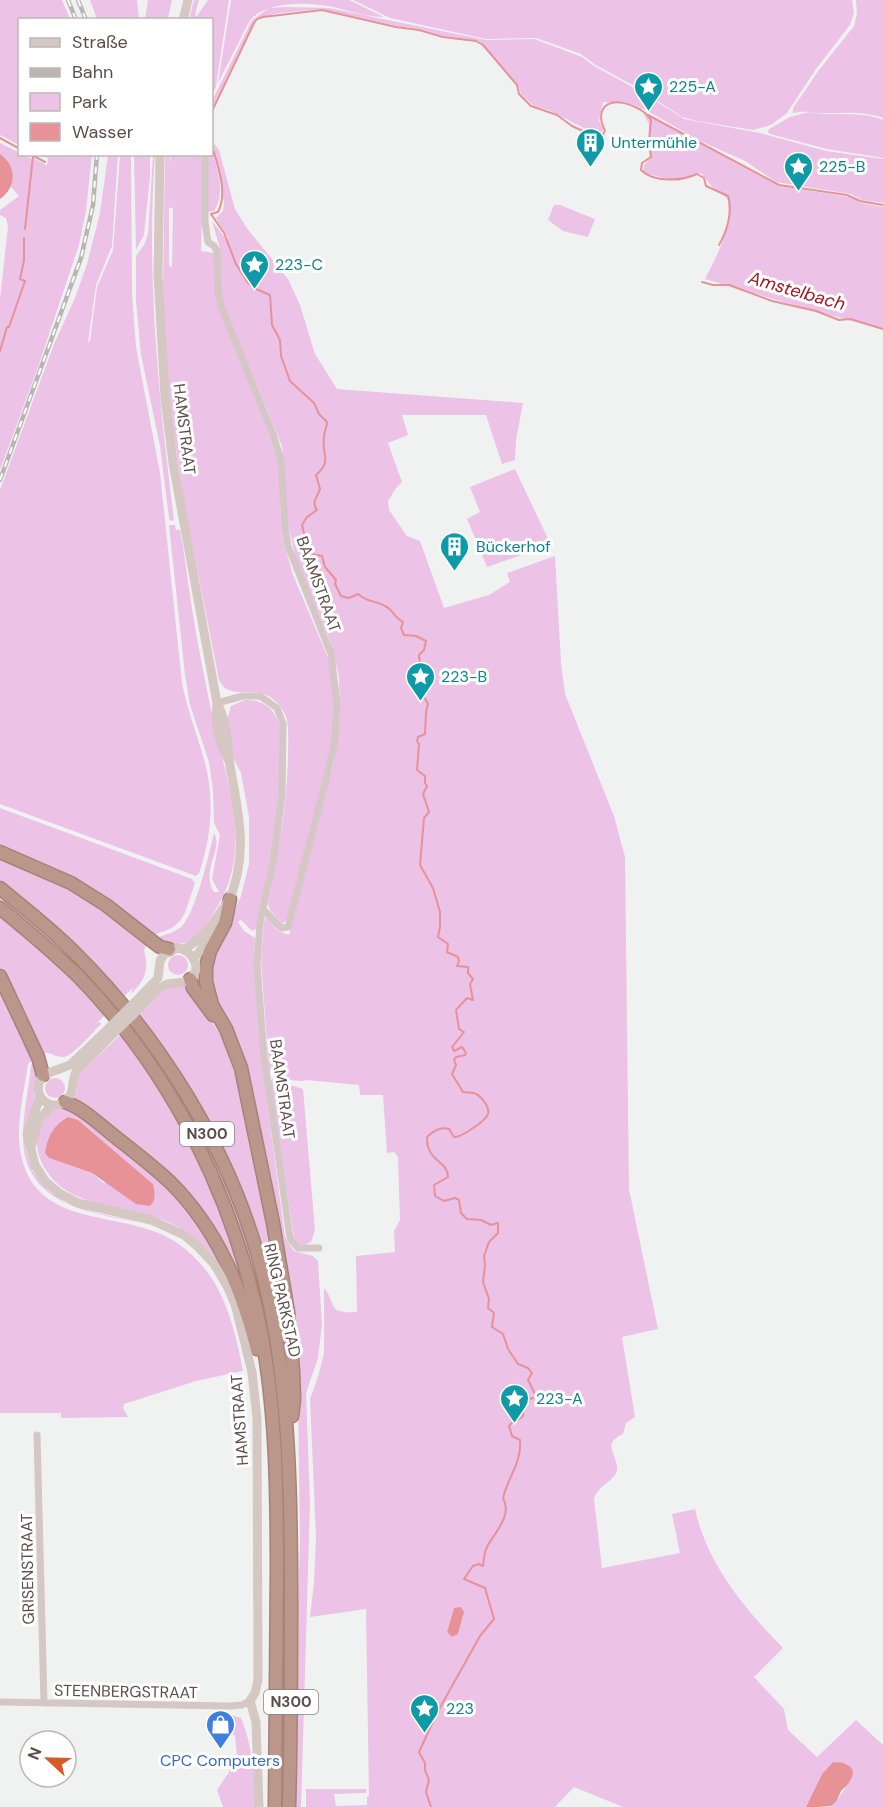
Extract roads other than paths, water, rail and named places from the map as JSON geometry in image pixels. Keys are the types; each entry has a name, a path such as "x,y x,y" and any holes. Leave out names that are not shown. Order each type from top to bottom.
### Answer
{"highway":[{"path":"0,852 79,887 160,947 169,949"},
{"name":"RING PARKSTAD","path":"0,888 49,928 101,980 131,1014 162,1057 202,1124 229,1176 258,1255 280,1355 288,1444 291,1551 289,1807"},
{"name":"N300","path":"230,899 225,923 210,951 206,976 212,1005 226,1029 241,1068 281,1265 293,1371 294,1399 288,1444"},
{"name":"RING PARKSTAD","path":"0,908 38,938 79,978 144,1056 188,1126 216,1184 239,1245 261,1334 271,1405 277,1517 274,1807"},
{"path":"0,976 38,1057 43,1075"},
{"name":"N300","path":"190,979 198,997 226,1029"},
{"name":"N300","path":"65,1102 94,1120 160,1174 203,1222 230,1268 242,1297 271,1405"}],"main road":[{"path":"184,18 188,0"},
{"name":"HAMSTRAAT","path":"160,156 158,275 165,397 173,463 217,703 215,715 222,748 230,763 242,842 238,872 230,899 218,925 194,959 195,967 190,979"},
{"name":"HAMSTRAAT","path":"184,949 195,942 230,899"},
{"path":"31,1147 39,1120 51,1105 65,1102 72,1093 73,1076 110,1032 137,1005 158,978 162,957 169,949 184,949 190,952 194,959"},
{"path":"137,1005 165,985 190,979"},
{"path":"43,1075 70,1065 110,1032"},
{"name":"HAMSTRAAT","path":"43,1075 38,1085 40,1097 28,1130 28,1140 35,1165 45,1181 52,1188 78,1203 151,1220 184,1235 214,1264 231,1295 245,1342 252,1372 258,1426 258,1680 255,1693 250,1701 256,1722 259,1807"},
{"path":"40,1097 51,1105"}],"street":[{"name":"BAAMSTRAAT","path":"205,156 205,222 208,242 217,251 219,297 277,447 283,473 288,546 331,654 336,691 337,723 329,769 288,927 281,928 263,909"},
{"name":"BAAMSTRAAT","path":"217,703 243,696 260,696 277,708 283,724 282,794 258,936 257,964 264,1056 290,1238 298,1248 319,1248"},
{"name":"GRISENSTRAAT","path":"38,1435 44,1703"},
{"name":"STEENBERGSTRAAT","path":"0,1702 230,1706 250,1701"}],"water":[{"path":"0,154 10,164 13,176 10,189 0,199"},
{"path":"68,1117 78,1120 153,1184 154,1196 150,1206 136,1204 92,1173 49,1158 45,1153 48,1141 58,1124"},
{"path":"461,1607 464,1612 458,1634 452,1637 447,1632 454,1608"},
{"path":"833,1762 851,1767 853,1774 848,1784 832,1805 806,1807 822,1774"}],"waterway":[{"name":"Amstelbach","path":"213,109 254,23 263,17 322,10 443,37 476,41 483,45 517,85 519,94 531,106 557,115 572,126 600,139 605,131 601,120 603,109 608,104 615,102 632,105 647,114 651,120 649,142 651,157 642,163 641,170 653,177 668,180 697,174 704,178 706,186 728,196 730,208 728,221 719,245"},
{"path":"648,115 779,185 847,195 860,201 883,205"},
{"path":"0,138 18,148"},
{"name":"Amstelbach","path":"211,214 218,212 222,196 221,179 213,149"},
{"path":"25,229 33,156"},
{"path":"34,156 45,162"},
{"path":"211,214 224,233 236,264 248,283 270,295 272,325 280,340 281,356 290,381 314,403 319,414 327,422 323,443 325,461 316,475 320,489 315,502 317,510 307,517 302,525 306,551 322,556 325,567 336,580 335,584 341,596 349,598 358,594 385,606 403,622 401,628 404,635 416,636 426,641 424,650 419,655 424,697 428,704 425,734 418,737 417,741 419,744 417,770 425,776 427,786 423,794 429,812 424,818 420,865 433,888 440,912 438,937 448,944 447,952 458,957 457,966 468,967 468,973 473,979 470,984 473,1000 467,998 456,1010 459,1029 464,1032 452,1047 454,1051 462,1047 466,1053 456,1057 454,1060 456,1065 452,1074 463,1092 478,1095 488,1109 488,1114 478,1125 457,1137 454,1137 449,1129 443,1128 427,1137 430,1151 445,1167 448,1177 434,1185 435,1196 444,1201 455,1198 459,1200 461,1213 467,1219 481,1220 491,1225 498,1223 498,1233 489,1242 484,1256 483,1282 489,1299 488,1308 494,1313 492,1327 503,1334 508,1349 518,1364 528,1368 532,1373 528,1380 535,1394 535,1397 522,1402 517,1409 523,1413 523,1416 509,1426 512,1436 520,1440 520,1448 503,1498 506,1511 504,1518 486,1549 483,1566 479,1564 473,1566 464,1579 485,1588 494,1619 480,1636 437,1713 419,1752 425,1763 429,1780 426,1792 431,1807"},
{"path":"0,351 25,281 20,279 24,260 24,238"},
{"name":"Amstelbach","path":"702,282 729,285 772,301 816,311 839,320 850,319 883,329"}],"railway":[{"path":"68,0 75,18"},
{"path":"78,0 85,18"},
{"path":"0,480 81,258 93,205 97,156"}],"place":[{"name":"225-A","path":"648,112"},
{"name":"Untermühle","path":"590,168"},
{"name":"225-B","path":"798,192"},
{"name":"223-C","path":"254,290"},
{"name":"Bückerhof","path":"455,572"},
{"name":"223-B","path":"420,702"},
{"name":"223-A","path":"515,1424"},
{"name":"223","path":"425,1734"},
{"name":"CPC Computers","path":"220,1750"}]}
